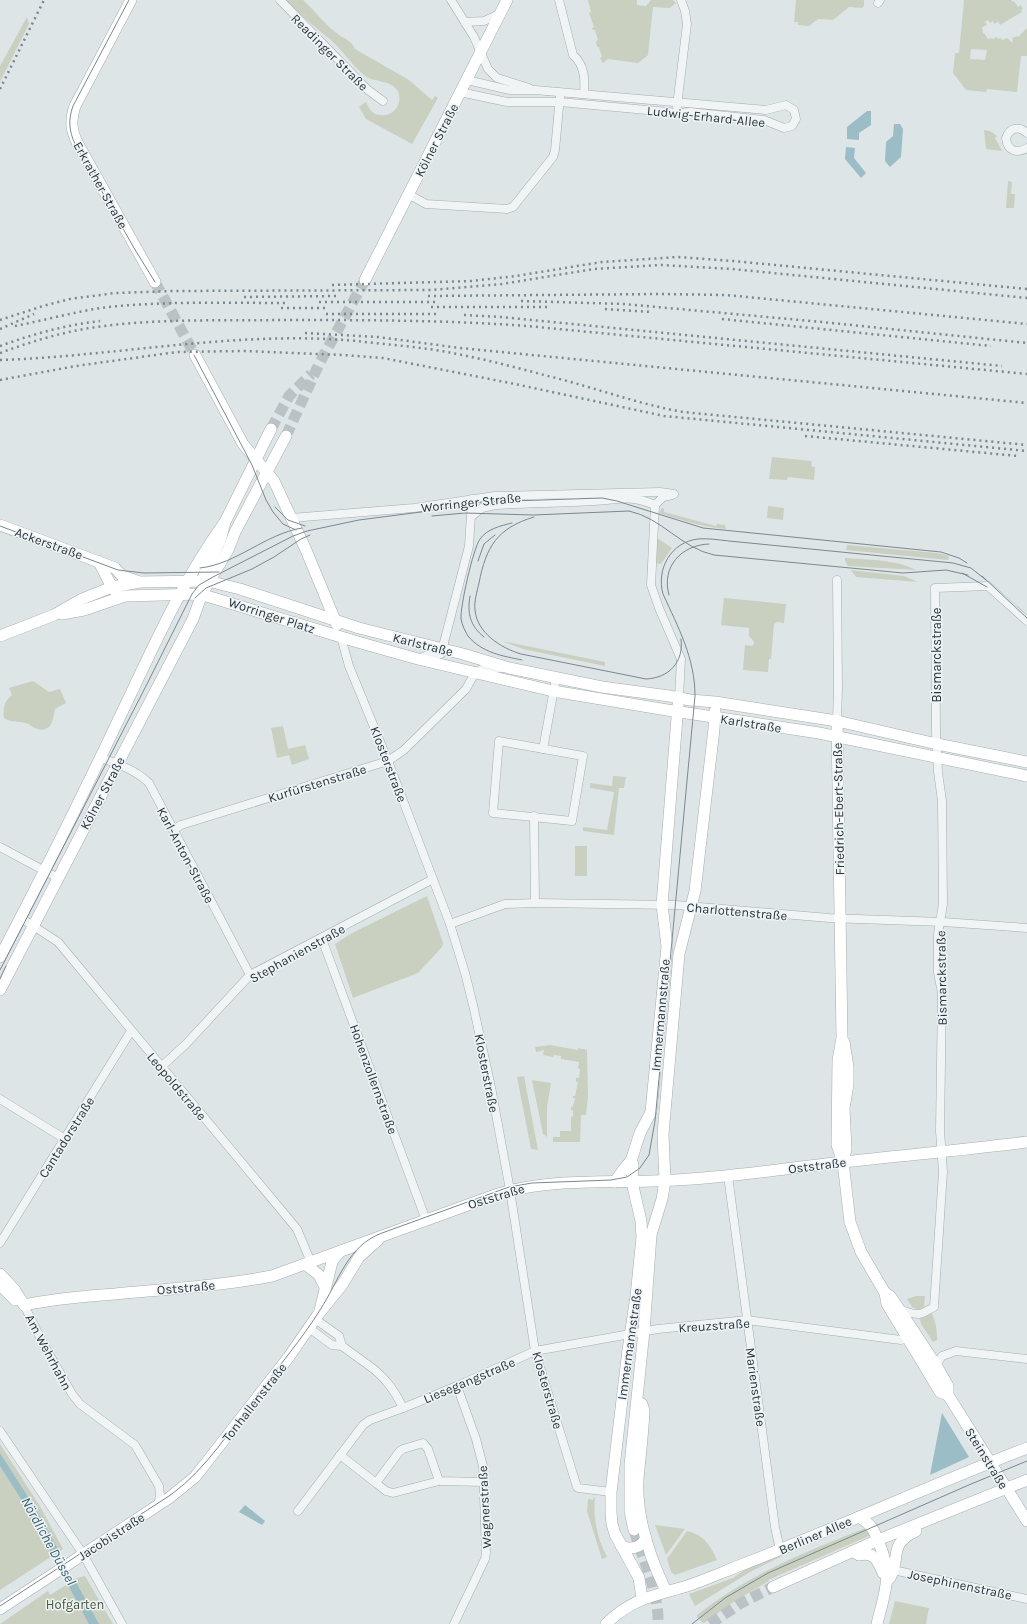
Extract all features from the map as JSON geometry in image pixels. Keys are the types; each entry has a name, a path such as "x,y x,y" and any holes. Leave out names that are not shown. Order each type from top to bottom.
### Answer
{"main road":[{"name":"Erkrather Straße","path":"131,0 76,106 72,115 72,127 78,144 155,282"},
{"name":"Kölner Straße","path":"365,280 507,0"},
{"path":"195,355 242,444 274,481 336,621 341,637"},
{"path":"188,581 208,546 225,522 271,429"},
{"path":"206,581 228,550 235,532 286,436"},
{"path":"54,615 84,610 126,596 202,594 206,581 207,567 220,541 225,522"},
{"name":"Ackerstraße","path":"0,525 98,561 115,568 125,578 140,582"},
{"name":"Ackerstraße","path":"98,561 105,571 112,587"},
{"name":"Kölner Straße","path":"0,957 45,871 101,758 179,594 188,581"},
{"path":"0,636 54,615 82,599 112,587 140,582 206,581"},
{"name":"Worringer Platz","path":"206,581 240,589 336,621"},
{"path":"112,587 116,592 126,596"},
{"name":"Kölner Straße","path":"0,990 194,617 202,594"},
{"name":"Worringer Platz","path":"202,594 341,637"},
{"name":"Karlstraße","path":"336,621 509,668 556,678 602,687 715,702 837,721 937,744 1027,762"},
{"name":"Karlstraße","path":"341,637 418,659 553,691 837,737 1027,776"},
{"name":"Immermannstraße","path":"642,1599 639,1578 621,1546 612,1524 611,1492 642,1237 641,1221 632,1182 633,1164 631,1161 640,1133 651,1112 667,946 662,905 679,698"},
{"name":"Immermannstraße","path":"634,1530 630,1511 629,1488 644,1331 651,1235 662,1199 665,1181 663,1134 679,954 692,907 714,734 715,702"},
{"name":"Friedrich-Ebert-Straße","path":"837,721 842,1038 838,1060 837,1145 842,1162"},
{"name":"Oststraße","path":"24,1305 74,1297 244,1282 272,1276 310,1265 343,1250 510,1190 533,1186 665,1181 728,1176 842,1162 942,1153 1027,1142"},
{"path":"615,1182 624,1171 626,1164 631,1161"},
{"name":"Steinstraße","path":"842,1162 846,1200 852,1229 864,1258 885,1293 887,1304 911,1336 936,1365 948,1386 948,1395 1027,1521"},
{"name":"Tonhallenstraße","path":"185,1487 207,1463 288,1358 342,1285 359,1257 385,1235"},
{"name":"Tonhallenstraße","path":"314,1321 320,1310 325,1287 334,1260 337,1254 343,1250"},
{"path":"310,1265 320,1277 325,1287"},
{"name":"Am Wehrhahn","path":"0,1274 14,1288 24,1305"},
{"name":"Am Wehrhahn","path":"0,1285 16,1302 24,1305"},
{"name":"Steinstraße","path":"885,1293 890,1296 900,1310 911,1336 940,1392 948,1395"},
{"name":"Immermannstraße","path":"637,1402 642,1404 644,1411 638,1488 640,1514 656,1570 666,1591"},
{"name":"Berliner Allee","path":"606,1624 620,1612 642,1599 687,1586 780,1550 1027,1448"},
{"path":"773,1587 878,1540 1027,1480"},
{"name":"Jacobistraße","path":"0,1609 185,1487"},
{"path":"859,1517 871,1526 886,1562 887,1580 877,1624"},
{"path":"887,1580 890,1578 893,1570 896,1549 901,1542 909,1534 930,1526 933,1519"},
{"path":"621,1546 627,1549 635,1548 644,1542 646,1538"},
{"path":"854,1551 859,1555 868,1553 875,1557 879,1561 882,1572 887,1580"}],"street":[{"name":"Readinger Straße","path":"280,0 368,90 383,100"},
{"name":"Ludwig-Erhard-Allee","path":"451,0 465,22 488,69 497,78 535,90"},
{"path":"559,0 573,55 580,61 585,81 584,94"},
{"path":"677,113 687,24 685,11 681,0"},
{"path":"465,22 484,21 501,12"},
{"name":"Ludwig-Erhard-Allee","path":"460,92 507,102 560,102 677,113 690,112 764,120 784,128 792,126 796,119 794,110 786,105 766,110 678,101 535,90 510,90 466,80"},
{"path":"408,194 426,204 507,209 513,207 554,155 560,92"},
{"path":"1027,133 1021,128 1014,128 1006,138 1007,146 1012,151 1019,152 1027,148"},
{"name":"Worringer Straße","path":"291,518 414,508 495,496 660,492 674,494 663,497 655,505 644,501 626,498 594,501 495,505 482,508 472,516"},
{"path":"418,659 430,654 441,654 469,546 472,499"},
{"name":"Immermannstraße","path":"655,505 651,585 681,660 679,698"},
{"name":"Friedrich-Ebert-Straße","path":"837,580 837,721"},
{"name":"Bismarckstraße","path":"900,1310 919,1315 934,1307 943,1172 940,1131 942,993 938,973 938,934 943,904 942,801 937,744 935,588 988,586 1027,621"},
{"name":"Klosterstraße","path":"341,637 349,666 388,761 450,924 473,1005 491,1087 510,1190 535,1351 577,1488 611,1492"},
{"name":"Karlstraße","path":"475,673 482,669 509,668"},
{"name":"Kurfürstenstraße","path":"173,830 181,825 388,761 404,750 466,689 475,673"},
{"path":"543,749 556,678"},
{"path":"499,741 583,756 572,820 534,816 493,813 499,741"},
{"name":"Karl-Anton-Straße","path":"101,758 117,764 144,778 149,783 250,976"},
{"path":"534,816 535,903"},
{"path":"0,847 58,878"},
{"name":"Stephanienstraße","path":"161,1067 186,1044 250,976 433,879"},
{"name":"Charlottenstraße","path":"450,924 505,904 535,903 662,905 839,919 940,922 1027,928"},
{"name":"Leopoldstraße","path":"20,918 58,942 297,1229 310,1265"},
{"name":"Hohenzollernstraße","path":"322,939 426,1220"},
{"name":"Cantadorstraße","path":"0,1243 131,1031"},
{"path":"0,1099 65,1139"},
{"name":"Marienstraße","path":"728,1176 746,1320 775,1527 780,1550"},
{"name":"Am Wehrhahn","path":"24,1305 44,1345 72,1394 80,1404 135,1445 159,1486 160,1496 158,1506"},
{"name":"Kreuzstraße","path":"535,1351 644,1331 746,1320 870,1337 901,1340 911,1336"},
{"path":"314,1321 339,1336 342,1346 386,1380 395,1391 403,1408"},
{"name":"Liesegangstraße","path":"298,1511 367,1422 457,1386 535,1351"},
{"path":"936,1365 942,1356 956,1351 1027,1359"},
{"name":"Wagnerstraße","path":"454,1624 485,1559 486,1553 483,1466 476,1439 457,1386"},
{"path":"0,1431 83,1554 122,1624"},
{"path":"376,1482 399,1452 403,1449 423,1443 428,1449 439,1481"},
{"path":"340,1455 393,1494 439,1481 484,1482"},
{"name":"Josephinenstraße","path":"893,1570 1027,1599"}],"green space":[{"path":"286,0 303,0 330,27 350,42 355,49 409,80 432,100 435,96 438,98 412,144 366,119 359,107 366,102 374,113 378,115 386,115 394,111 399,103 399,94 397,90 390,84 364,75 332,41 302,16"},
{"path":"588,0 637,0 637,5 646,6 651,0 673,0 676,3 670,8 653,7 647,56 638,63 608,59 603,63 600,58 602,57 599,47 597,47 596,41 598,40 595,30 592,28 594,27 589,13 591,12"},
{"path":"796,0 864,0 864,6 862,8 849,7 833,20 818,19 809,26 798,25 798,22 794,22"},
{"path":"964,0 1011,0 1013,2 1014,1 1018,7 1021,5 1023,9 1021,10 1022,12 1000,25 997,19 998,22 994,24 993,21 990,23 988,20 985,22 987,25 982,27 983,33 988,39 997,37 998,39 1001,38 1002,40 1007,38 1013,43 1012,37 1018,37 1027,28 1027,56 1021,56 1017,92 987,89 986,92 966,90 953,73 955,53 959,53","holes":["971,49 987,50 985,60 970,59"]},
{"path":"27,17 29,24 0,82 0,66"},
{"path":"984,130 990,131 997,136 995,138 1002,151 986,149"},
{"path":"1008,181 1012,182 1011,194 1015,194 1014,208 1006,208"},
{"path":"772,457 812,461 811,466 815,467 814,480 788,477 787,480 769,479"},
{"path":"768,506 784,508 783,520 767,518"},
{"path":"662,508 664,509 664,512 716,526 717,524 725,525 726,529 700,525 659,513"},
{"path":"657,538 672,548 661,564 655,563"},
{"path":"847,545 937,553 949,556 948,560 846,550"},
{"path":"845,558 890,562 908,566 916,570 848,566"},
{"path":"851,570 904,576 918,582 856,577"},
{"path":"724,598 786,604 784,623 777,622 774,624 771,659 769,659 768,672 743,670 745,645 753,646 754,642 749,636 749,628 721,625"},
{"path":"502,641 605,662 605,666 523,649"},
{"path":"33,681 49,692 60,689 66,703 55,709 51,724 46,729 42,730 26,723 7,720 4,718 5,705 7,700 12,695 9,688"},
{"path":"283,726 288,749 305,745 309,759 292,765 289,755 277,758 271,728"},
{"path":"613,776 626,777 624,788 619,788 614,835 583,831 583,827 607,830 614,792 590,788 590,783 612,786"},
{"path":"575,846 587,846 587,876 575,876"},
{"path":"427,896 443,943 442,947 418,973 353,998 335,944 352,933"},
{"path":"550,1045 578,1050 578,1048 587,1050 588,1097 586,1115 581,1115 580,1142 553,1142 553,1137 560,1137 560,1131 571,1131 571,1117 573,1116 573,1110 571,1110 571,1107 573,1106 575,1098 573,1098 573,1096 575,1096 578,1082 576,1082 576,1078 579,1078 580,1069 578,1068 579,1062 561,1059 561,1056 554,1055 553,1057 543,1055 544,1050 536,1052 535,1047"},
{"path":"524,1076 538,1150 531,1149 517,1077"},
{"path":"532,1080 551,1083 547,1107 547,1137 543,1134"},
{"path":"916,1296 925,1296 924,1307 919,1310 912,1307 907,1299"},
{"path":"931,1312 937,1332 937,1340 933,1342 921,1324 919,1316"},
{"name":"Hofgarten","path":"0,1444 41,1508 63,1549 0,1590"},
{"path":"594,1497 596,1528 607,1557 602,1559 587,1511 588,1499 593,1500"},
{"path":"655,1525 685,1529 666,1555"},
{"path":"868,1527 871,1535 768,1580 769,1581 736,1600 704,1623 697,1617 697,1615 717,1600 758,1575 823,1545"},
{"path":"687,1531 698,1535 706,1541 717,1560 675,1575 671,1572 667,1559"},
{"path":"794,1550 750,1572 695,1606 689,1594 733,1578 747,1568"},
{"name":"Hofgarten","path":"85,1576 113,1624 0,1624 48,1591 50,1595 77,1578"},
{"path":"895,1601 929,1608 926,1624 889,1624"}],"water":[{"path":"867,111 871,111 871,125 859,133 859,140 847,139 847,127"},
{"path":"894,124 900,124 903,129 901,157 890,167 885,161 886,142 893,136"},
{"path":"846,147 855,148 854,158 866,173 861,178 845,159"},
{"path":"942,1413 969,1457 930,1475"},
{"name":"Nördliche Düssel","path":"0,1453 37,1511 99,1624 89,1624 28,1510 0,1466"},
{"path":"245,1505 265,1521 262,1525 239,1512"}],"pier":[{"path":"61,1551 76,1578 67,1584 52,1557"}],"tunnel":[{"path":"286,436 319,364 365,280"},
{"path":"155,282 195,355"},
{"path":"271,429 289,396 311,374"},
{"path":"634,1530 650,1576 656,1600 658,1624"},
{"path":"710,1624 741,1603 773,1587"}],"tram line":[{"path":"129,0 73,106 70,116 70,125 71,135 75,144 155,282"},
{"path":"194,355 252,465 266,500 273,512 283,524 296,530"},
{"path":"0,970 192,594 199,585 293,536 307,531 359,520 481,502 602,498 617,501 703,528 941,552 959,558 967,563"},
{"path":"275,507 288,520 305,526"},
{"path":"432,516 465,513 533,515 629,511 652,520 691,546 714,555 903,573 946,570 968,575"},
{"path":"534,517 521,522 502,533 495,541 485,559 476,596 475,610 480,626 498,644 521,654 646,679 662,676 673,667 680,655 681,639"},
{"path":"512,523 490,530 480,539 474,554 468,578 461,619 468,636 474,642 493,653 522,660"},
{"path":"0,526 118,570 144,573 219,572"},
{"path":"200,568 226,561 276,536 302,528"},
{"path":"195,598 206,588 252,569 310,535"},
{"path":"478,561 484,544 495,535"},
{"path":"0,1606 185,1484 218,1448 306,1332 352,1255 360,1246 370,1239 382,1233 509,1187 532,1183 611,1180 627,1177 640,1168 649,1155 655,1121 695,696 689,656 680,631 663,594 661,585 664,566 673,551 688,541 698,539 714,539 953,563 971,568 986,580"},
{"path":"669,595 667,585 668,575 676,559 690,548 709,544"},
{"path":"962,573 987,587"},
{"path":"982,576 1027,618"},
{"path":"470,596 469,614 475,628 484,637"},
{"path":"0,979 6,966"},
{"path":"692,1624 725,1598 768,1573 1027,1461"}],"railway":[{"path":"0,89 44,0"},
{"path":"332,285 471,281 516,276 602,262 678,257 1027,289"},
{"path":"0,320 70,299 115,293 174,291 432,290 502,284 594,269 661,265 732,269 1027,298"},
{"path":"428,296 660,294 726,295 1027,324"},
{"path":"244,297 336,296"},
{"path":"521,301 624,304 1027,343"},
{"path":"319,302 439,302"},
{"path":"15,326 85,311 131,305 289,303"},
{"path":"431,307 549,307"},
{"path":"281,308 327,308"},
{"path":"605,309 651,312"},
{"path":"0,329 34,314"},
{"path":"326,314 438,314"},
{"path":"464,315 501,317 1002,366"},
{"path":"722,319 991,346"},
{"path":"0,346 50,330 100,321"},
{"path":"0,353 67,332 114,325 162,321 404,321 527,326 1027,374"},
{"path":"305,333 378,337 460,348 1027,403"},
{"path":"0,360 45,358 223,341 312,338 357,341 407,346 469,356 568,381 650,405 683,412 1027,445"},
{"path":"0,380 76,366 177,352 244,351 343,355 383,358 515,384 664,416 1027,451"},
{"path":"805,436 1018,456"}]}
